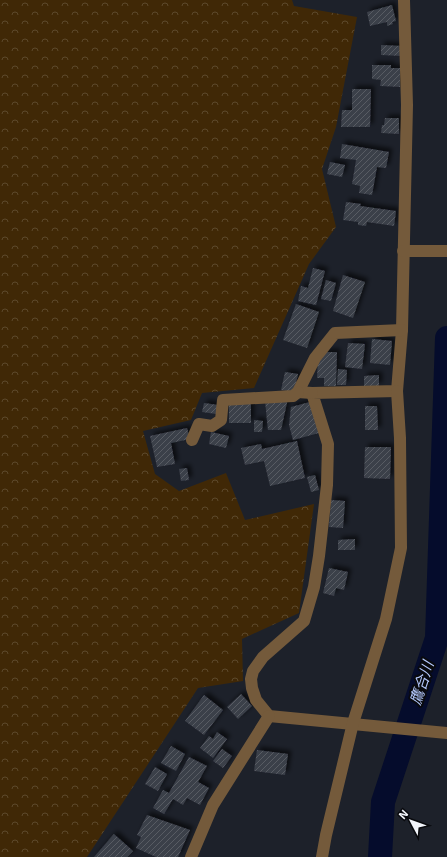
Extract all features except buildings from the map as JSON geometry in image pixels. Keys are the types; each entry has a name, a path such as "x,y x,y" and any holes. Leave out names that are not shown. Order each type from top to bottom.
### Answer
{"street":[{"path":"322,857 353,724 386,619 401,548 400,438 397,391 408,250 408,105 404,0"},
{"path":"408,250 447,250"},
{"path":"192,440 199,424 212,426 222,420 223,400 292,396 298,392 315,358 335,333 402,330"},
{"path":"298,392 312,394 397,391"},
{"path":"312,394 328,444 327,485 314,587 304,621 263,657 253,671 251,679 256,700 269,716 442,732"},
{"path":"191,857 213,804 269,716"}],"green space":[{"path":"0,0 292,0 294,6 357,17 336,127 322,169 336,227 309,264 254,388 202,393 191,420 143,431 155,474 179,491 226,473 245,520 314,504 299,613 242,639 243,681 198,688 87,857 0,857"}],"waterway":[{"name":"鷹合川","path":"380,857 383,802 437,638 447,338"}]}
